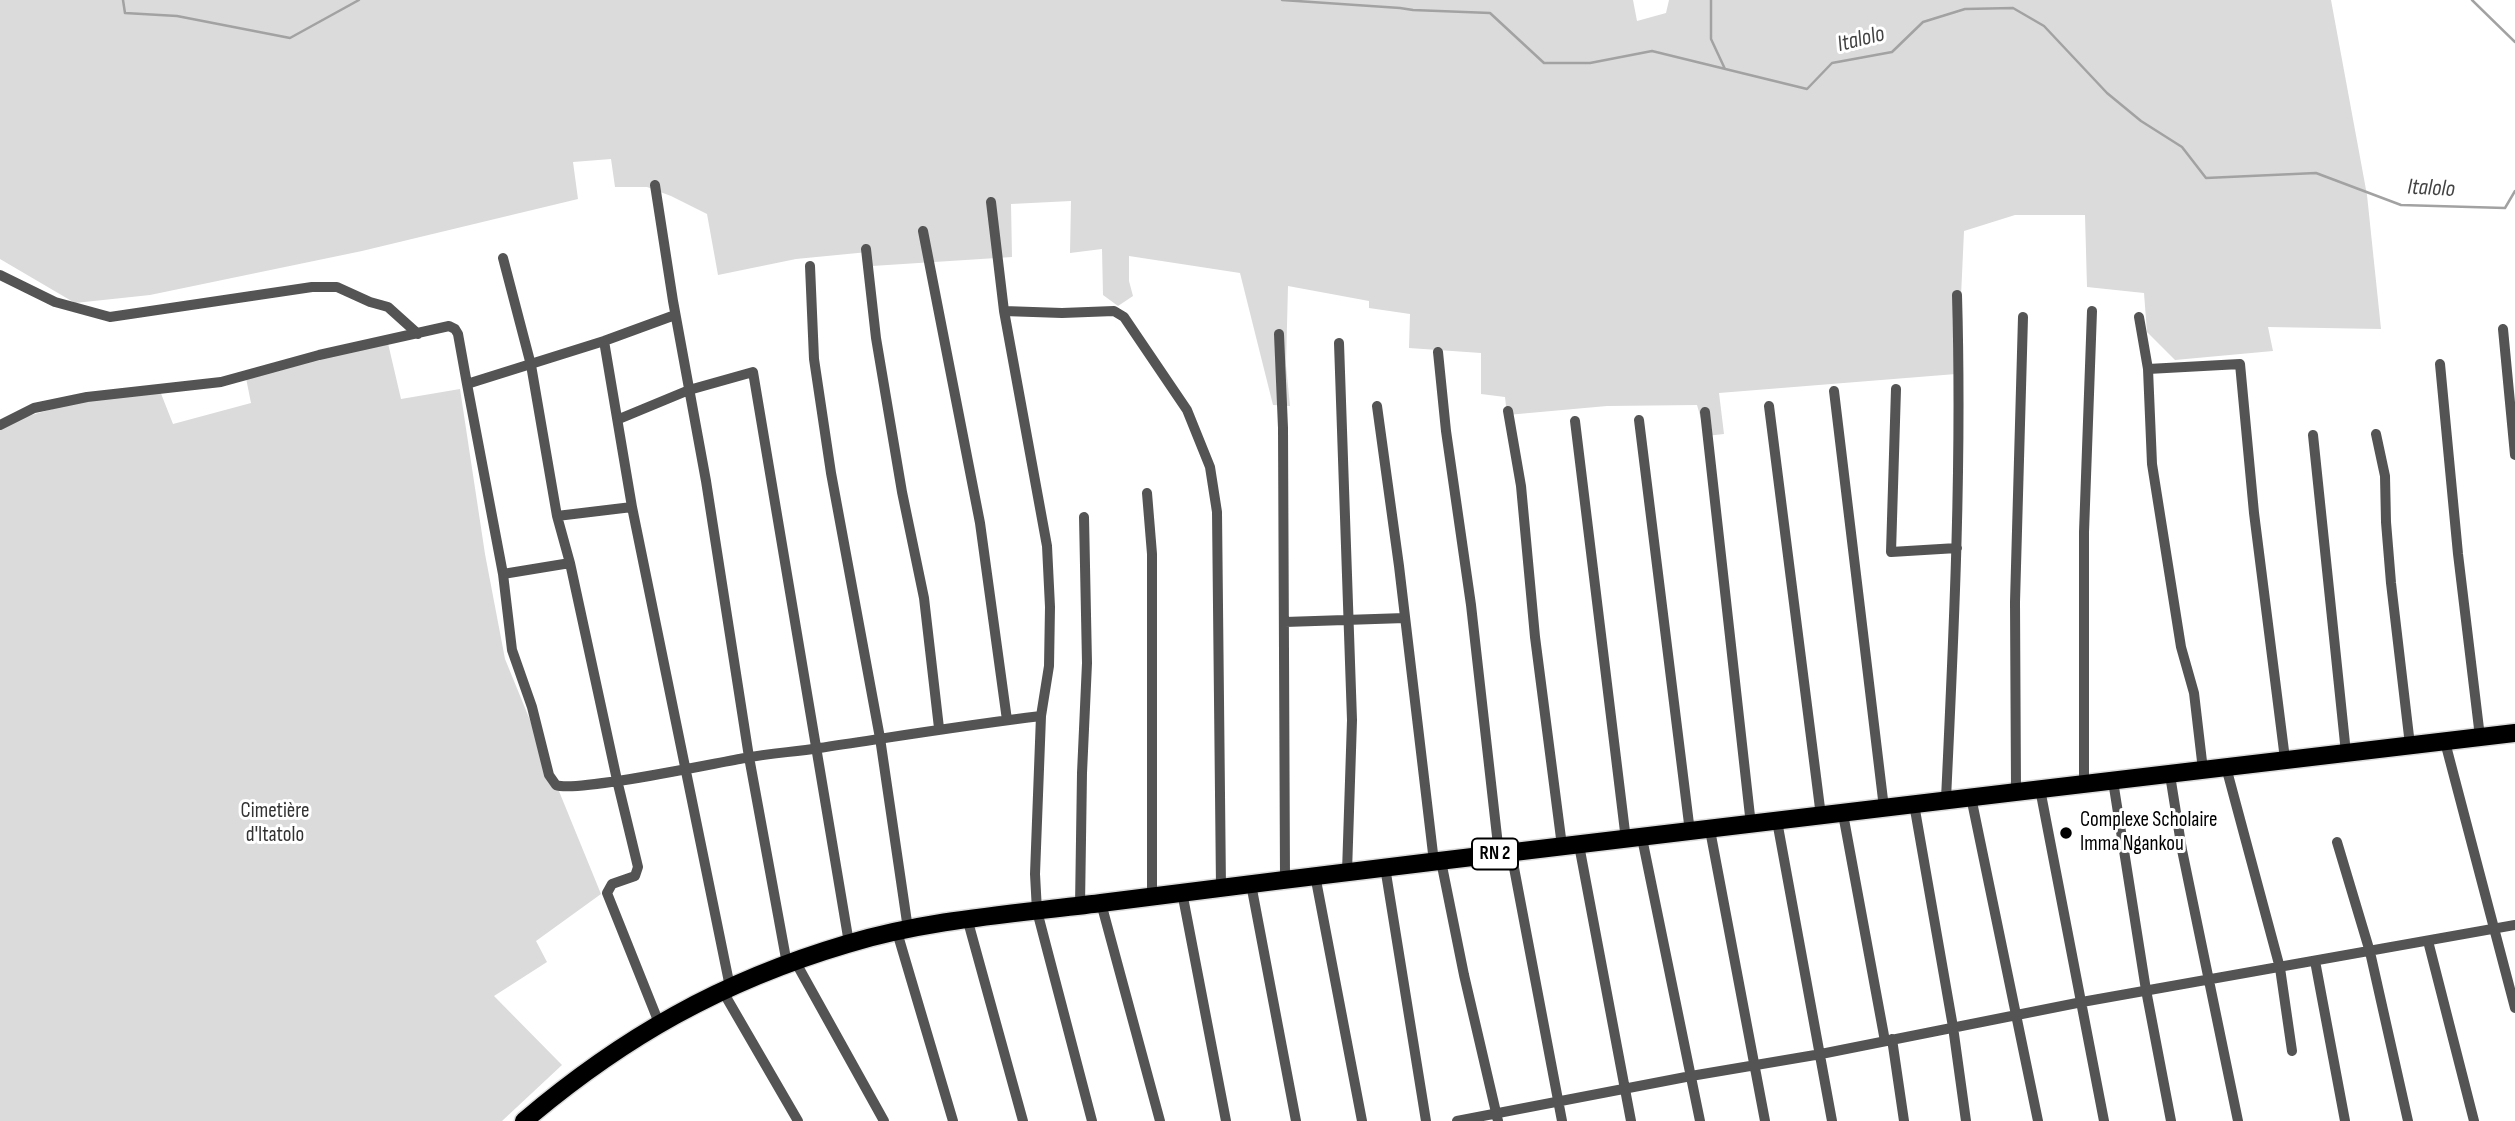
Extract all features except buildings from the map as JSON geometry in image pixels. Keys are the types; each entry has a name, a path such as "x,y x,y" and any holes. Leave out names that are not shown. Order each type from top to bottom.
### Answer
{"highway":[{"name":"RN 2","path":"524,1121 612,1052 659,1023 726,989 791,962 849,943 902,930 967,918 1285,879 1843,814 2016,790 2170,775 2515,733"}],"street":[{"path":"655,185 706,481 749,757 791,962 884,1121"},
{"path":"991,202 1004,311 1047,546 1049,666 1041,716 1035,874 1037,911 1092,1121"},
{"path":"923,231 980,523 1007,720"},
{"path":"866,249 880,364 923,597 939,728"},
{"path":"503,258 531,365 557,516 570,563 638,872 635,876 612,884 607,893 659,1023"},
{"path":"810,266 814,359 831,473 880,738 902,930 953,1121"},
{"path":"0,275 55,302 110,317 312,287 337,287 388,307 418,334"},
{"path":"1947,799 1957,548 1960,378 1957,295"},
{"path":"1004,311 1114,311 1124,317 1187,410 1206,455 1217,512 1220,888"},
{"path":"2084,784 2084,532 2092,311"},
{"path":"467,384 604,341 676,315"},
{"path":"2016,790 2015,602 2023,317"},
{"path":"2139,317 2148,369 2152,464 2181,648 2194,693 2203,770"},
{"path":"0,425 34,408 86,397 221,382 319,355 449,326 455,329 467,384 503,574 512,650 532,707 549,775 556,785 561,787 617,780 939,728 1041,716"},
{"path":"2503,329 2515,455"},
{"path":"1279,334 1283,428 1285,879"},
{"path":"604,341 632,507 726,989 798,1121"},
{"path":"1339,343 1352,720 1347,872"},
{"path":"1438,352 1446,431 1505,853 1562,1121"},
{"path":"2148,369 2241,364 2254,513 2285,760"},
{"path":"2440,364 2480,737"},
{"path":"619,419 689,390 753,372 849,943"},
{"path":"1896,389 1891,552 1957,548"},
{"path":"1835,391 1884,808"},
{"path":"1377,406 1438,862 1498,1117"},
{"path":"1769,406 1821,816"},
{"path":"1508,411 1521,486 1535,636 1571,845 1631,1121"},
{"path":"1705,412 1751,825"},
{"path":"1639,419 1690,832"},
{"path":"1575,421 1634,839 1692,1076 1700,1121"},
{"path":"2376,434 2385,476 2391,583 2410,745"},
{"path":"2313,435 2346,753"},
{"path":"1147,493 1152,554 1152,896"},
{"path":"557,516 632,507"},
{"path":"1080,906 1087,663 1084,517"},
{"path":"503,574 570,563"},
{"path":"1285,622 1405,618"},
{"path":"2445,742 2515,1008"},
{"path":"2226,767 2280,968 2292,1051"},
{"path":"2170,775 2182,850 2238,1121"},
{"path":"2113,781 2171,1121"},
{"path":"2040,789 2104,1121"},
{"path":"1971,797 2038,1121"},
{"path":"1914,804 1953,1027 1966,1121"},
{"path":"1843,814 1903,1121"},
{"path":"1777,821 1822,1054 1832,1121"},
{"path":"1710,830 1765,1121"},
{"path":"2337,842 2370,952 2408,1121"},
{"path":"1385,867 1426,1121"},
{"path":"1315,876 1362,1121"},
{"path":"1251,884 1296,1121"},
{"path":"1182,892 1226,1121"},
{"path":"1101,903 1160,1121"},
{"path":"967,918 1023,1121"},
{"path":"1457,1121 1498,1117 1692,1076 1822,1054 2016,1014 2515,925"},
{"path":"2428,941 2474,1121"},
{"path":"2315,961 2345,1121"}],"green space":[{"path":"0,0 1633,0 1637,21 1666,13 1669,0 2331,0 2367,195 2381,329 2268,327 2273,351 2175,360 2147,332 2144,293 2087,287 2085,215 2015,215 1964,231 1956,374 1719,393 1724,434 1706,436 1697,405 1607,406 1507,415 1505,397 1481,394 1481,353 1409,348 1410,314 1369,308 1369,301 1288,286 1286,365 1290,406 1273,405 1240,273 1129,256 1129,281 1133,296 1118,306 1103,295 1102,249 1070,253 1071,201 1011,204 1012,257 872,266 868,252 796,259 718,275 707,214 647,187 615,187 611,159 573,162 578,199 362,251 150,295 75,303 0,259"},
{"name":"Cimetière d'Itatolo","path":"387,339 401,399 460,389 485,554 505,659 601,894 536,941 547,962 494,996 562,1065 502,1121 0,1121 0,424 91,398 160,391 173,424 251,403 246,378"}],"waterway":[{"name":"Italolo","path":"123,0 125,13 177,16 290,38 359,0"},
{"name":"Italolo","path":"1282,0 1490,13 1544,63 1590,63 1652,51 1807,89 1832,63 1892,52 1923,22 1965,9 2013,8 2044,26 2107,93 2141,121 2182,147 2206,178 2316,173 2401,205 2505,208 2515,191"},
{"path":"1711,0 1711,39 1725,69"},
{"path":"2472,0 2515,42"}],"place":[{"name":"Complexe Scholaire Imma Ngankou","path":"2066,833"}]}
